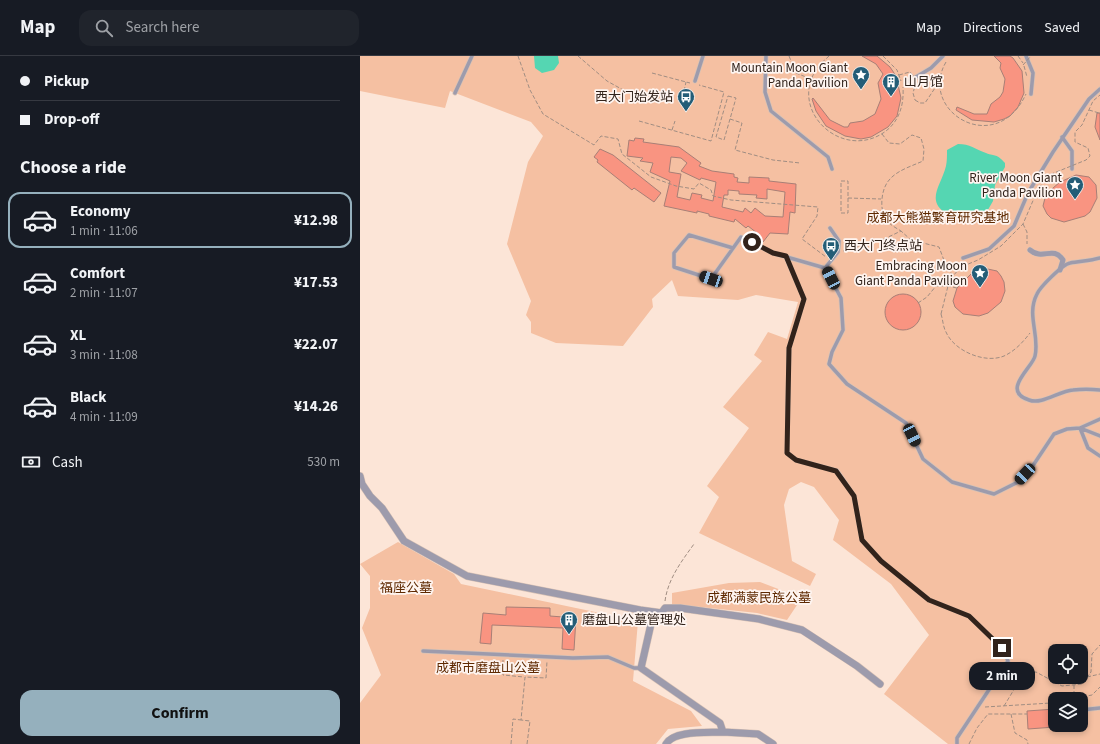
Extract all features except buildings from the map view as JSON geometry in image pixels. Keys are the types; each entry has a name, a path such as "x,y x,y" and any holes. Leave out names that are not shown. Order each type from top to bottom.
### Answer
{"street":[{"path":"1030,250 1039,255 1055,252 1063,260 1060,270"},
{"path":"360,476 362,484 370,496 382,508 404,541 467,576 640,610 680,608 758,619 802,630 857,666 880,684"},
{"path":"640,610 651,624"},
{"path":"663,610 651,624 641,668 720,723 723,732"},
{"path":"666,744 679,734 723,732 758,734 773,744"}],"lane":[{"path":"455,93 472,56"},
{"path":"695,81 703,56"},
{"path":"766,56 765,92 771,111 828,157 832,169"},
{"path":"906,83 931,68 943,56"},
{"path":"1026,56 1033,72 1030,94"},
{"path":"963,258 989,249 1014,226 1028,193 1062,137 1089,99 1100,89"},
{"path":"1062,137 1072,151 1072,169"},
{"path":"825,268 838,252 839,241 830,228"},
{"path":"733,248 689,235 674,253 674,267 711,279 733,248 741,236 773,253 825,268 841,298 843,330 832,352 829,364 847,384 906,423 923,459 952,482 994,494 1018,482 1032,467 1054,434 1067,429 1080,428 1100,419"},
{"path":"786,256 804,299 789,348 787,453 796,460 836,471 854,496 862,540 881,561 929,600 969,616 1002,648 1008,661 957,738 957,744"},
{"path":"1100,258 1068,263 1037,294 1032,318 1033,327 1036,332 1035,358 1018,381 1020,394 1029,400 1042,400 1058,393 1072,390 1100,390"},
{"path":"1080,428 1100,436"},
{"path":"1080,428 1088,448 1100,456"},
{"path":"423,651 608,657 634,668 641,668"},
{"path":"1088,709 1100,708"}],"path":[{"path":"518,56 530,90 543,114 594,145 601,136 618,139 622,154 651,177 676,186 694,189 699,183 711,190 713,196 731,200 818,207 817,216 802,239 831,261"},
{"path":"578,56 607,81 634,96"},
{"path":"789,56 796,72 812,80"},
{"path":"829,56 818,67 812,80 810,97 813,112 821,125 833,135 848,141 864,141 882,133 891,127 899,114 904,100 903,84 899,75 883,56"},
{"path":"1018,56 1023,64 1027,79"},
{"path":"1023,64 1031,56"},
{"path":"899,75 910,72 915,75 917,79 913,93 915,100 920,104 925,104 940,81 946,62"},
{"path":"639,121 711,140 718,116 724,92 652,72"},
{"path":"940,81 942,95 948,107 958,117 970,124 984,126 998,123 1011,117 1020,106 1026,93"},
{"path":"684,91 687,82"},
{"path":"1033,327 1018,347 1004,356 988,358 960,349 946,333 942,314 948,286 953,276 961,267 978,260 1001,246 1022,224 1040,186 1049,175 1086,160 1090,156 1088,148 1076,142 1074,137 1075,132 1082,125 1093,101 1100,95"},
{"path":"728,96 736,98 724,140 716,137 722,117 728,96"},
{"path":"1089,109 1099,113"},
{"path":"718,116 722,117"},
{"path":"730,119 742,123 735,150 773,160 800,163"},
{"path":"672,130 675,120"},
{"path":"882,133 889,143 900,144 912,135 921,138 924,149 923,161 902,171 887,182 881,200 886,221 911,240 939,247 945,263 953,276"},
{"path":"841,181 848,181 848,213 841,213 841,196 841,181"},
{"path":"1040,186 1050,191"},
{"path":"848,198 881,200"},
{"path":"1022,224 1027,232 1026,242 1030,250"},
{"path":"838,252 884,239 901,231"},
{"path":"918,303 928,297 936,286 957,288"},
{"path":"663,610 666,592 672,577 694,544"},
{"path":"1088,676 1091,672 1092,654 1100,646"},
{"path":"503,654 502,675 524,677 546,678 547,656"},
{"path":"1004,706 1024,673 1036,672 1062,686 1082,684"},
{"path":"1088,677 1100,674"},
{"path":"521,720 524,677"},
{"path":"1074,685 1074,692"},
{"path":"1088,696 1092,695 1100,687"},
{"path":"978,707 1048,703"},
{"path":"969,744 977,728 988,714 1028,714"},
{"path":"1011,714 1015,733 1027,740 1028,744"},
{"path":"511,744 513,719 530,721 527,744"}],"green space":[{"name":"成都大熊猫繁育研究基地","path":"360,56 1100,56 1100,744 948,744 884,694 929,635 891,584 833,540 839,520 814,487 801,482 789,489 784,505 792,561 816,574 810,586 699,533 719,497 707,486 749,428 723,407 762,361 754,355 768,332 787,339 798,302 756,295 738,300 678,296 672,280 652,299 653,307 623,346 556,343 531,333 531,322 526,315 531,301 507,244 528,162 543,136 531,122 450,91 445,108 360,91"},
{"name":"成都市磨盘山公墓","path":"398,542 454,574 461,584 638,621 633,681 691,711 702,726 668,729 656,744 360,744 360,703 381,675 362,628 370,608 370,576 360,564"},
{"name":"成都满蒙民族公墓","path":"760,582 781,590 797,605 787,620 757,613 672,604 672,593 729,583"}],"shaded area":[{"path":"534,56 558,56 559,63 554,70 542,73 535,68"},
{"path":"958,144 969,146 996,156 1005,163 1005,167 995,185 993,201 985,215 976,218 958,219 941,210 937,205 936,193 946,166 947,150"}],"place":[{"name":"Mountain Moon Giant Panda Pavilion","path":"861,90"},
{"name":"山月馆","path":"891,97"},
{"name":"西大门始发站","path":"686,112"},
{"name":"River Moon Giant Panda Pavilion","path":"1075,200"},
{"name":"西大门终点站","path":"831,261"},
{"name":"Embracing Moon Giant Panda Pavilion","path":"980,288"},
{"name":"磨盘山公墓管理处","path":"569,635"}],"route":[{"path":"752,242 773,253 786,256 804,299 789,348 787,453 796,460 836,471 854,496 862,540 881,561 929,600 969,616 1002,648"}],"park label":[{"name":"福座公墓","path":"406,588"}]}
